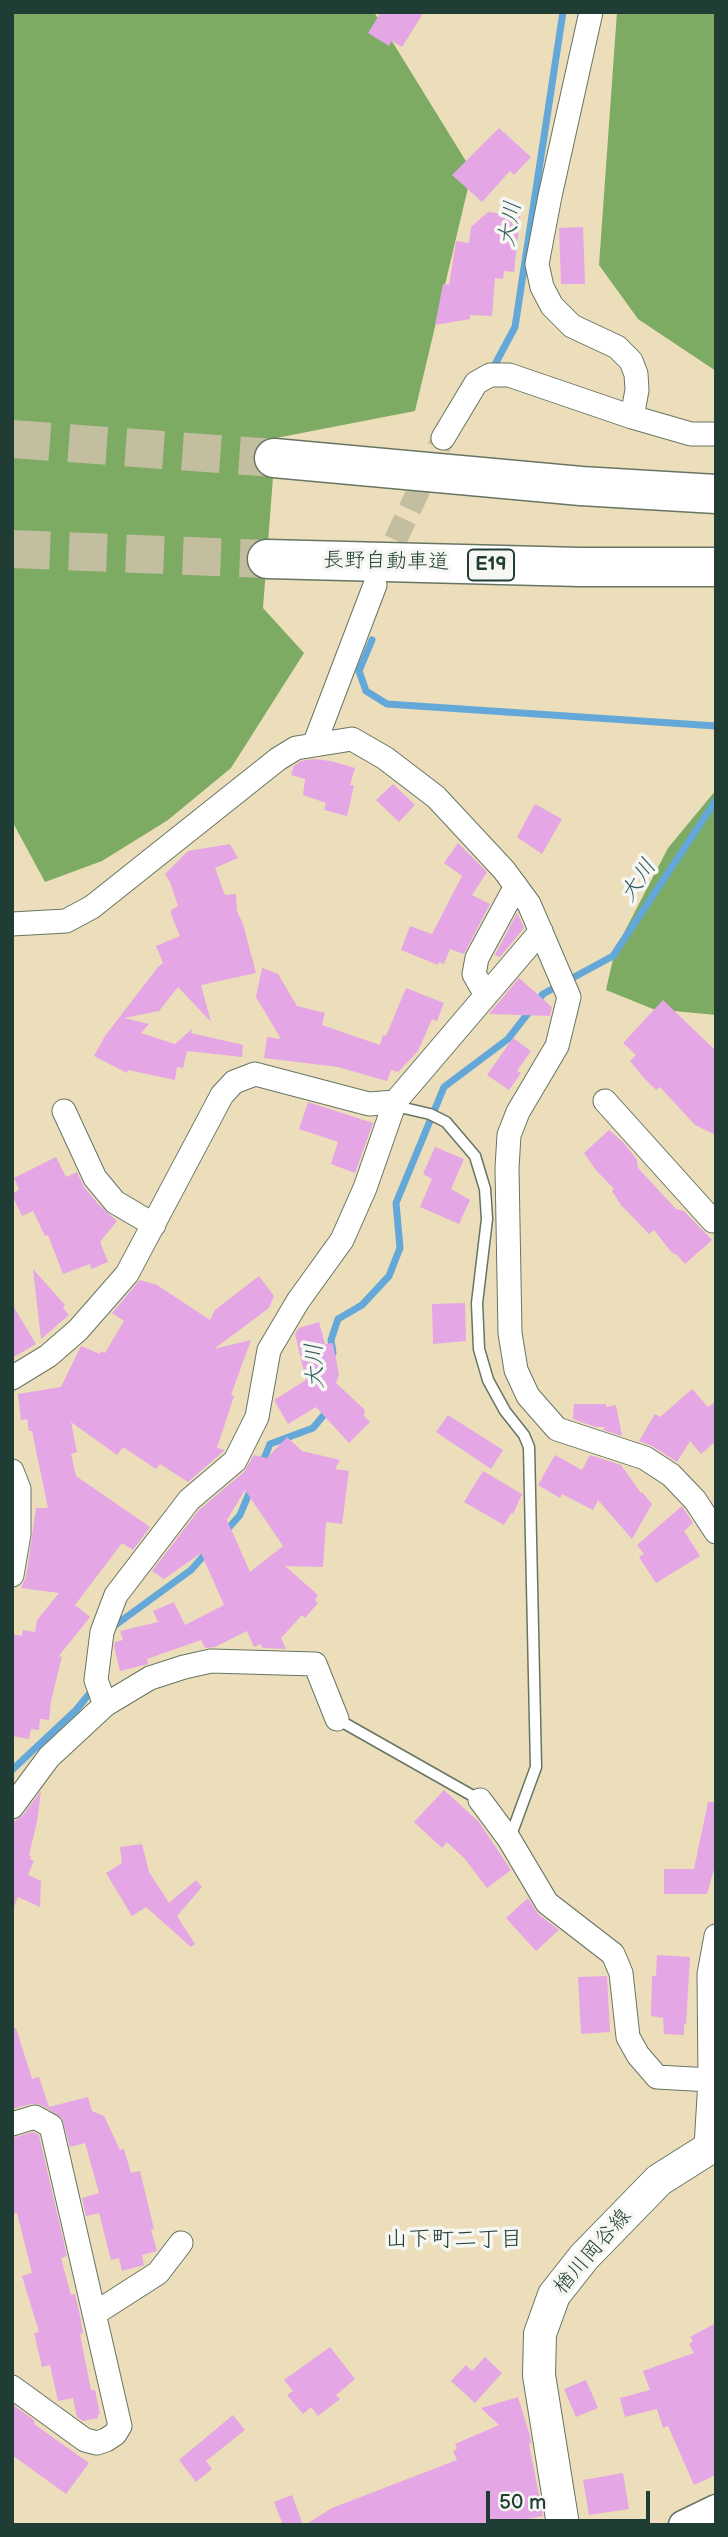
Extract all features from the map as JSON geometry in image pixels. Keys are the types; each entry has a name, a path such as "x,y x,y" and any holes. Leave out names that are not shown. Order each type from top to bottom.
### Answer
{"highway":[{"path":"274,458 581,486 716,494"},
{"name":"長野自動車道","path":"267,559 580,567 716,567"}],"main road":[{"name":"楢川岡谷線","path":"563,2525 539,2375 540,2334 554,2295 584,2257 659,2180 711,2146"}],"street":[{"path":"591,12 537,264 542,287 552,306 572,326 617,347 631,361 636,374 637,390 632,417"},
{"path":"443,438 476,383 490,375 509,374 632,417 691,434 716,434"},
{"path":"314,745 374,585"},
{"path":"12,924 66,921 92,907 278,759 296,748 352,739 385,758 436,797 504,870 529,904 569,997 556,1046 517,1112 509,1135 507,1168 510,1333 516,1370 528,1396 557,1429 645,1458 671,1475 695,1500 716,1532"},
{"path":"486,995 474,974 477,958 516,887"},
{"path":"105,1705 96,1680 102,1632 116,1595 189,1500 235,1461 257,1417 269,1350 298,1301 342,1240 365,1188 395,1102 541,931"},
{"path":"12,1378 48,1356 78,1330 127,1274 222,1095 234,1082 255,1074 369,1104 395,1102"},
{"path":"605,1101 713,1221 716,1218"},
{"path":"64,1111 95,1178 115,1202 153,1225"},
{"path":"12,1471 19,1489 19,1534 12,1575"},
{"path":"12,1807 49,1757 105,1705 150,1678 211,1661 315,1664 337,1719"},
{"path":"480,1800 509,1839 547,1903 613,1954 621,1973 628,2037 638,2055 657,2077 710,2080"},
{"path":"711,2146 709,1974 716,1936"},
{"path":"12,2124 35,2117 51,2126 120,2426 115,2434 97,2443 85,2440 12,2387"},
{"path":"94,2314 158,2273 181,2244"},
{"path":"683,2525 716,2509"}],"lane":[{"path":"395,1102 404,1108 430,1114 446,1122 475,1156 485,1189 487,1219 477,1303 479,1349 488,1380 529,1447 537,1767 509,1839"},
{"path":"337,1719 480,1800"}],"green space":[{"path":"12,12 374,12 472,171 415,411 276,438 263,608 304,653 231,768 168,820 102,861 45,882 12,821"},
{"path":"617,12 716,12 716,371 638,319 599,265"},
{"path":"716,790 716,1015 653,1009 606,990 615,950 668,848"}],"building":[{"path":"381,12 424,12 402,47 392,41 389,46 368,33"},
{"path":"499,128 531,157 514,175 510,171 482,202 452,175"},
{"path":"488,212 520,216 514,272 504,271 503,279 495,278 492,316 470,315 470,319 435,325 443,284 449,285 456,241 469,243 471,227"},
{"path":"583,227 585,284 561,284 559,228"},
{"path":"313,759 355,768 350,785 354,786 347,816 324,810 326,803 303,795 305,779 291,775 294,766 301,761"},
{"path":"393,784 415,805 399,822 376,800"},
{"path":"535,804 562,819 542,854 517,837"},
{"path":"458,843 487,872 472,895 490,904 464,954 450,949 444,964 439,962 438,965 401,950 410,926 432,934 462,876 444,863"},
{"path":"230,844 238,858 215,868 225,895 236,894 237,911 256,973 201,985 211,1022 178,987 159,1011 124,1018 149,1024 141,1033 175,1044 192,1029 191,1033 243,1045 242,1057 187,1051 183,1068 177,1067 175,1080 128,1070 127,1073 94,1056 105,1036 163,963 156,946 180,936 171,914 171,910 178,906 165,874 188,851"},
{"path":"517,913 524,928 500,957 495,955"},
{"path":"262,968 278,974 297,1006 325,1013 322,1025 380,1045 406,988 444,1003 437,1021 432,1019 418,1051 398,1072 391,1070 387,1081 338,1067 264,1058 267,1037 281,1039 256,997"},
{"path":"519,978 552,1007 550,1016 489,1014"},
{"path":"663,1000 716,1051 716,1135 695,1125 660,1087 656,1090 630,1061 636,1055 623,1043"},
{"path":"513,1038 531,1051 517,1071 521,1073 509,1090 487,1075"},
{"path":"308,1102 373,1123 355,1173 331,1164 338,1142 299,1129"},
{"path":"609,1130 624,1143 637,1160 638,1168 676,1209 684,1211 712,1240 685,1264 672,1253 654,1230 649,1234 621,1205 612,1191 614,1189 584,1153"},
{"path":"435,1147 464,1159 451,1189 470,1200 459,1224 420,1207 432,1179 423,1174"},
{"path":"56,1157 66,1177 77,1172 84,1187 117,1221 100,1242 108,1262 91,1269 90,1264 63,1274 48,1235 45,1236 33,1211 22,1216 12,1195 19,1189 14,1178"},
{"path":"33,1269 65,1305 63,1308 69,1315 41,1339"},
{"path":"259,1276 274,1296 269,1308 214,1349 251,1340 231,1395 234,1396 217,1448 225,1450 188,1482 160,1464 156,1469 123,1447 117,1455 71,1422 77,1452 71,1454 76,1476 150,1527 133,1550 122,1543 75,1605 90,1617 58,1657 62,1656 49,1720 40,1719 39,1730 31,1729 29,1739 12,1736 12,1634 22,1636 23,1630 35,1632 37,1620 59,1593 21,1588 26,1577 36,1508 48,1508 32,1431 29,1431 27,1419 21,1420 18,1394 61,1387 81,1346 100,1354 101,1351 105,1353 124,1321 112,1313 140,1280 157,1285 210,1320 215,1310"},
{"path":"465,1303 466,1341 433,1344 432,1304"},
{"path":"12,1304 36,1344 12,1358"},
{"path":"319,1322 325,1344 333,1343 339,1375 336,1383 365,1410 364,1416 370,1422 349,1443 316,1407 288,1424 274,1400 306,1380 295,1334 299,1328"},
{"path":"692,1389 708,1407 716,1401 716,1441 701,1454 690,1441 677,1462 639,1441 655,1414 660,1417"},
{"path":"574,1404 606,1404 606,1407 616,1405 622,1436 603,1430 605,1427 595,1427 573,1419"},
{"path":"448,1415 503,1450 491,1469 436,1432"},
{"path":"287,1437 302,1451 340,1460 335,1469 349,1471 342,1524 326,1522 323,1567 285,1566 318,1595 315,1600 318,1603 305,1618 302,1615 281,1638 286,1649 262,1648 261,1644 254,1647 247,1631 215,1647 205,1648 201,1640 147,1659 148,1664 120,1671 114,1646 115,1642 123,1640 120,1631 158,1622 153,1611 174,1602 185,1625 224,1605 201,1553 164,1579 152,1571 199,1510 244,1472 254,1455 267,1458","holes":["245,1490 283,1546 250,1572 227,1520"]},
{"path":"555,1455 582,1470 590,1455 621,1465 652,1504 632,1539 598,1500 593,1510 562,1494 560,1498 538,1485"},
{"path":"483,1471 522,1494 513,1514 511,1513 504,1525 464,1502"},
{"path":"682,1506 693,1523 684,1531 700,1556 656,1583 639,1557 644,1554 637,1545"},
{"path":"444,1790 479,1822 511,1870 487,1888 465,1859 447,1842 442,1848 414,1822"},
{"path":"41,1791 29,1855 34,1861 28,1875 41,1881 40,1907 18,1897 12,1911 12,1823 23,1815"},
{"path":"708,1802 716,1802 716,1862 707,1894 664,1894 664,1869 694,1869"},
{"path":"142,1844 149,1872 169,1903 196,1880 202,1887 177,1916 195,1944 191,1947 146,1907 132,1916 106,1873 122,1863 120,1847"},
{"path":"528,1898 538,1914 559,1930 536,1951 506,1918"},
{"path":"657,1955 690,1957 684,2035 664,2034 663,2018 651,2016 652,1976 656,1976"},
{"path":"607,1976 610,2032 581,2034 578,1977"},
{"path":"16,2028 32,2079 39,2077 49,2107 88,2097 92,2111 104,2116 120,2150 124,2149 131,2173 140,2171 157,2251 142,2255 144,2265 122,2271 119,2258 111,2260 99,2213 86,2216 82,2198 99,2193 85,2143 70,2147 62,2118 42,2105 31,2104 12,2109 12,2029"},
{"path":"33,2132 39,2135 67,2256 61,2258 71,2295 75,2294 91,2390 95,2390 100,2414 98,2418 83,2421 77,2417 73,2398 58,2401 50,2365 42,2367 34,2333 39,2332 22,2276 32,2273 17,2213 12,2214 12,2138"},
{"path":"716,2323 716,2475 694,2485 668,2426 663,2428 657,2409 625,2417 620,2398 650,2390 643,2371 694,2353 689,2344 693,2341 690,2337"},
{"path":"330,2347 355,2379 336,2395 340,2399 318,2416 311,2407 303,2414 287,2395 293,2391 284,2380"},
{"path":"485,2357 502,2373 475,2403 451,2381 466,2365 472,2371"},
{"path":"586,2380 598,2408 576,2417 564,2389"},
{"path":"518,2397 530,2436 529,2444 543,2516 528,2519 529,2523 518,2525 305,2525 332,2508 457,2460 453,2451 457,2449 455,2444 499,2425 481,2408"},
{"path":"12,2404 35,2421 34,2424 89,2463 66,2494 12,2455"},
{"path":"233,2415 245,2430 206,2461 212,2469 196,2482 179,2460"},
{"path":"623,2473 629,2509 589,2515 583,2480"},
{"path":"292,2495 303,2525 283,2525 274,2502"}],"waterway":[{"name":"大川","path":"492,370 515,327 563,12"},
{"name":"大川","path":"372,640 359,671 366,691 387,704 716,726"},
{"name":"大川","path":"333,1353 331,1340 338,1319 362,1305 389,1276 400,1248 396,1203 444,1087 508,1039 543,994 613,956 716,800"},
{"name":"大川","path":"261,1466 270,1444 313,1428 328,1410"},
{"name":"大川","path":"225,1532 240,1515 252,1486"},
{"name":"大川","path":"110,1629 191,1570 207,1552"},
{"name":"大川","path":"12,1770 76,1710 95,1687"}],"tunnel":[{"path":"381,571 443,438"},
{"path":"12,439 274,458"},
{"path":"12,549 267,559"}],"district":[{"name":"山下町二丁目","path":"454,2240"}]}
